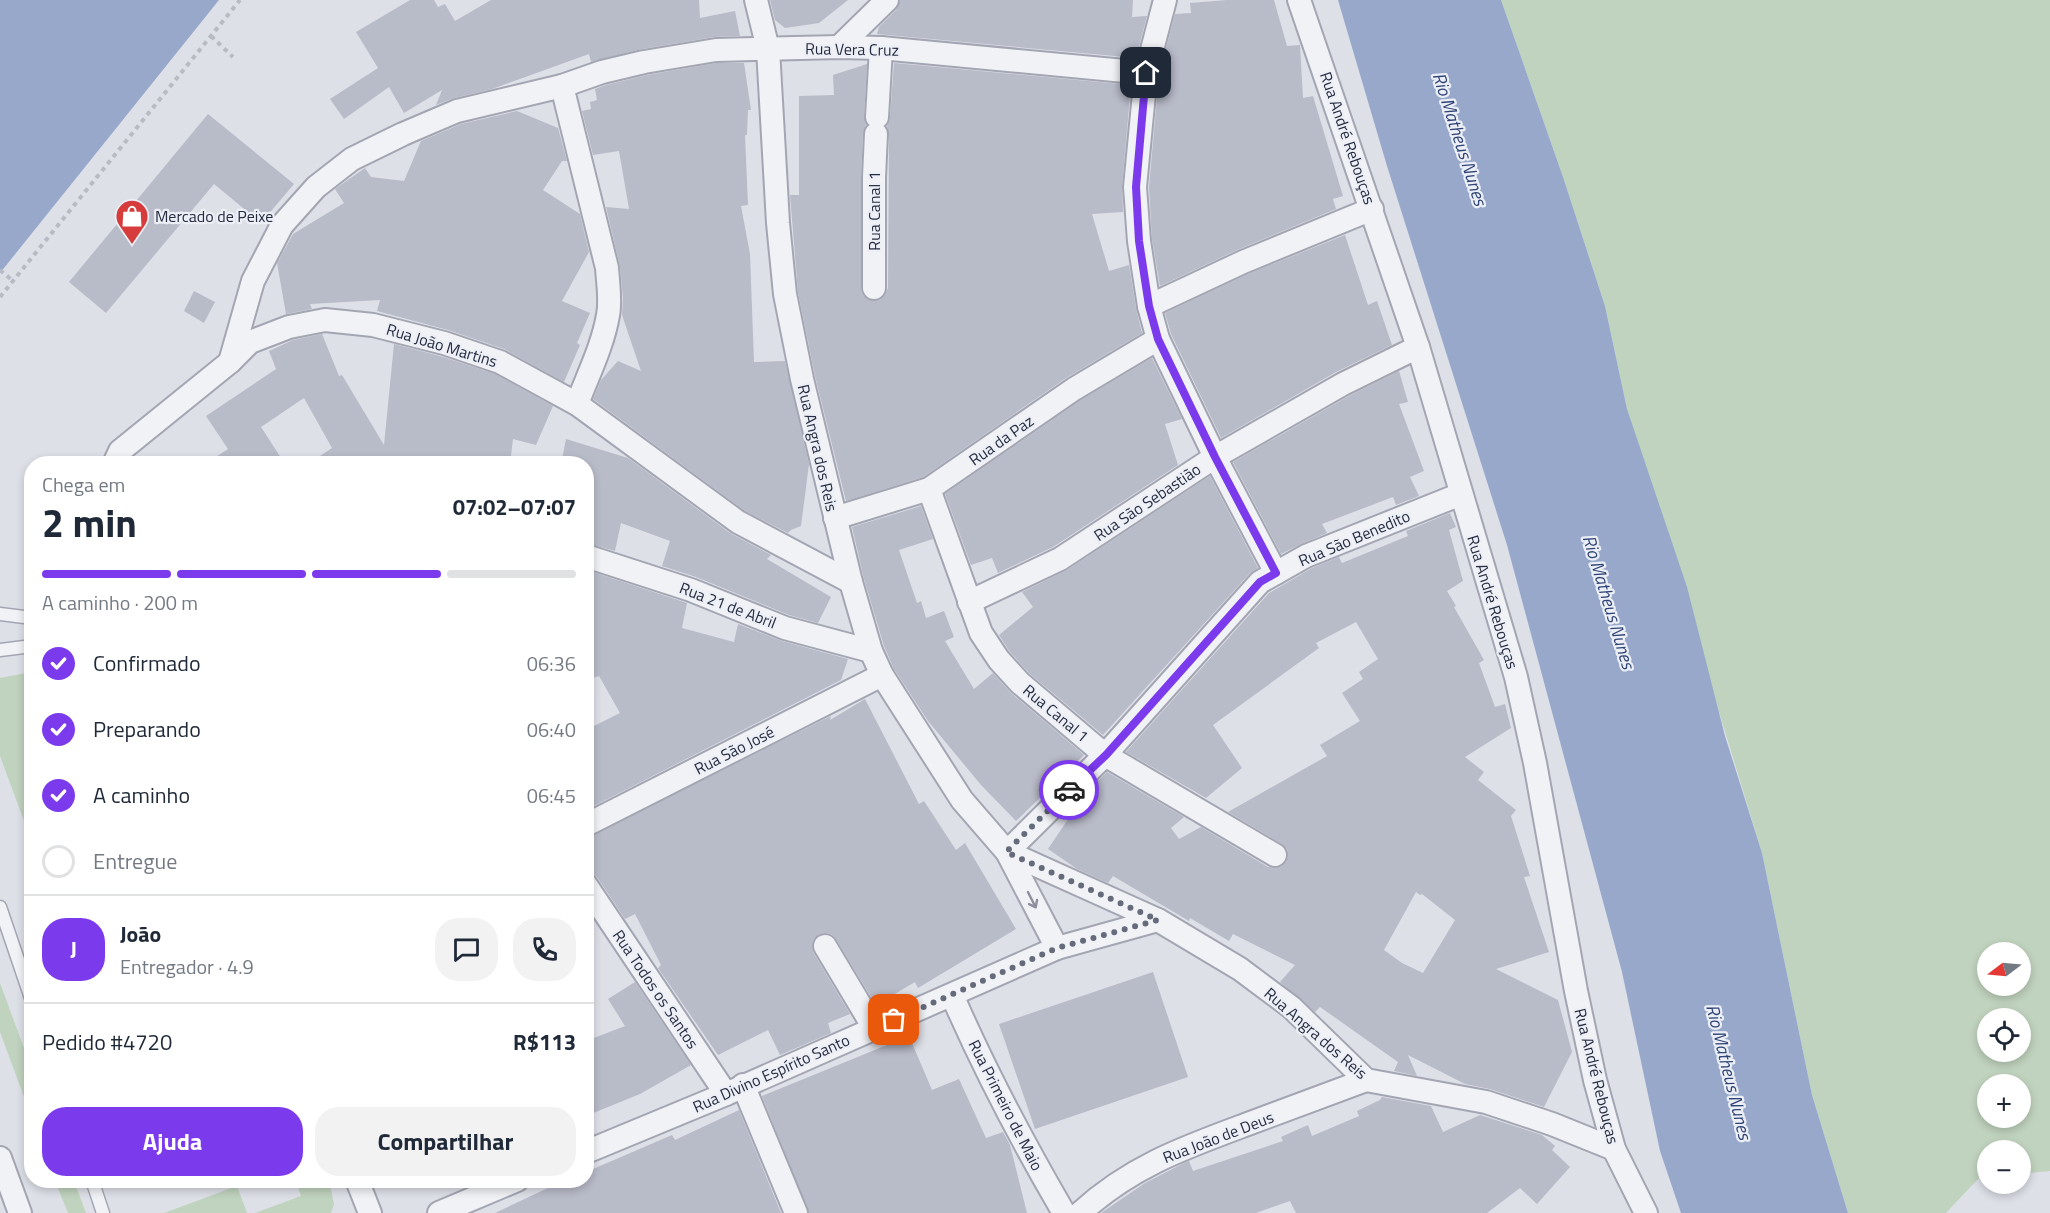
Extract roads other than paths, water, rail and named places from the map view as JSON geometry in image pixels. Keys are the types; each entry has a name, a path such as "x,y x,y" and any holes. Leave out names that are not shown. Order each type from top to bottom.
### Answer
{"street":[{"name":"Rua Angra dos Reis","path":"756,0 768,49 778,223 785,294 802,379 835,518 871,651 882,675 962,800 1006,852 1057,948"},
{"path":"839,47 887,0"},
{"path":"1165,0 1146,73 1136,187 1139,241 1149,306 1158,339 1215,457 1276,573"},
{"name":"Rua André Rebouças","path":"1299,0 1418,347 1516,678 1595,1080 1614,1149 1639,1210"},
{"name":"Rua Vera Cruz","path":"230,362 253,281 282,225 316,187 352,159 457,111 562,86 602,72 644,62 716,50 880,48 1146,73"},
{"name":"Rua Canal 1","path":"874,288 874,177 880,48"},
{"path":"562,86 607,268 609,293 604,333 577,404"},
{"path":"1149,306 1244,262 1372,209"},
{"name":"Rua João Martins","path":"118,456 230,362 250,342 289,327 325,320 373,325 444,343 500,362 577,404 738,522 851,582"},
{"name":"Rua da Paz","path":"835,518 929,489 1074,390 1158,339"},
{"name":"Rua São Sebastião","path":"969,602 1060,559 1215,457 1342,384 1418,347"},
{"name":"Rua Canal 1","path":"929,489 981,633 999,660 1020,683 1106,755 1275,855"},
{"name":"Rua São Benedito","path":"1006,852 1106,755 1260,582 1306,556 1461,494"},
{"name":"Rua 21 de Abril","path":"594,559 691,590 785,628 871,651"},
{"name":"Rua São José","path":"594,821 882,675"},
{"name":"Rua Angra dos Reis","path":"1006,852 1158,920 1240,969 1291,1007 1366,1080 1486,1101 1614,1149"},
{"name":"Rua Todos os Santos","path":"594,896 735,1089 796,1213"},
{"name":"Rua Divino Espírito Santo","path":"594,1149 1057,948 1158,920"},
{"path":"825,946 874,1028"},
{"name":"Rua Primeiro de Maio","path":"952,995 977,1054 1016,1131 1064,1213"},
{"name":"Rua João de Deus","path":"1080,1213 1132,1172 1182,1149 1366,1080"},
{"path":"0,1158 20,1213"},
{"path":"360,1188 370,1213"},
{"path":"439,1213 498,1188"}],"lane":[{"path":"0,614 24,617"},
{"path":"0,650 24,647"},
{"path":"0,907 24,978"},
{"path":"95,1188 103,1213"}],"water":[{"path":"0,0 219,0 0,273"},
{"name":"Rio Matheus Nunes","path":"1338,0 1501,0 1605,306 1627,409 1687,587 1725,736 1762,853 1812,1095 1848,1213 1681,1213 1660,1151 1622,972 1507,545 1387,166"}],"place":[{"name":"Mercado de Peixe","path":"132,245"}]}
